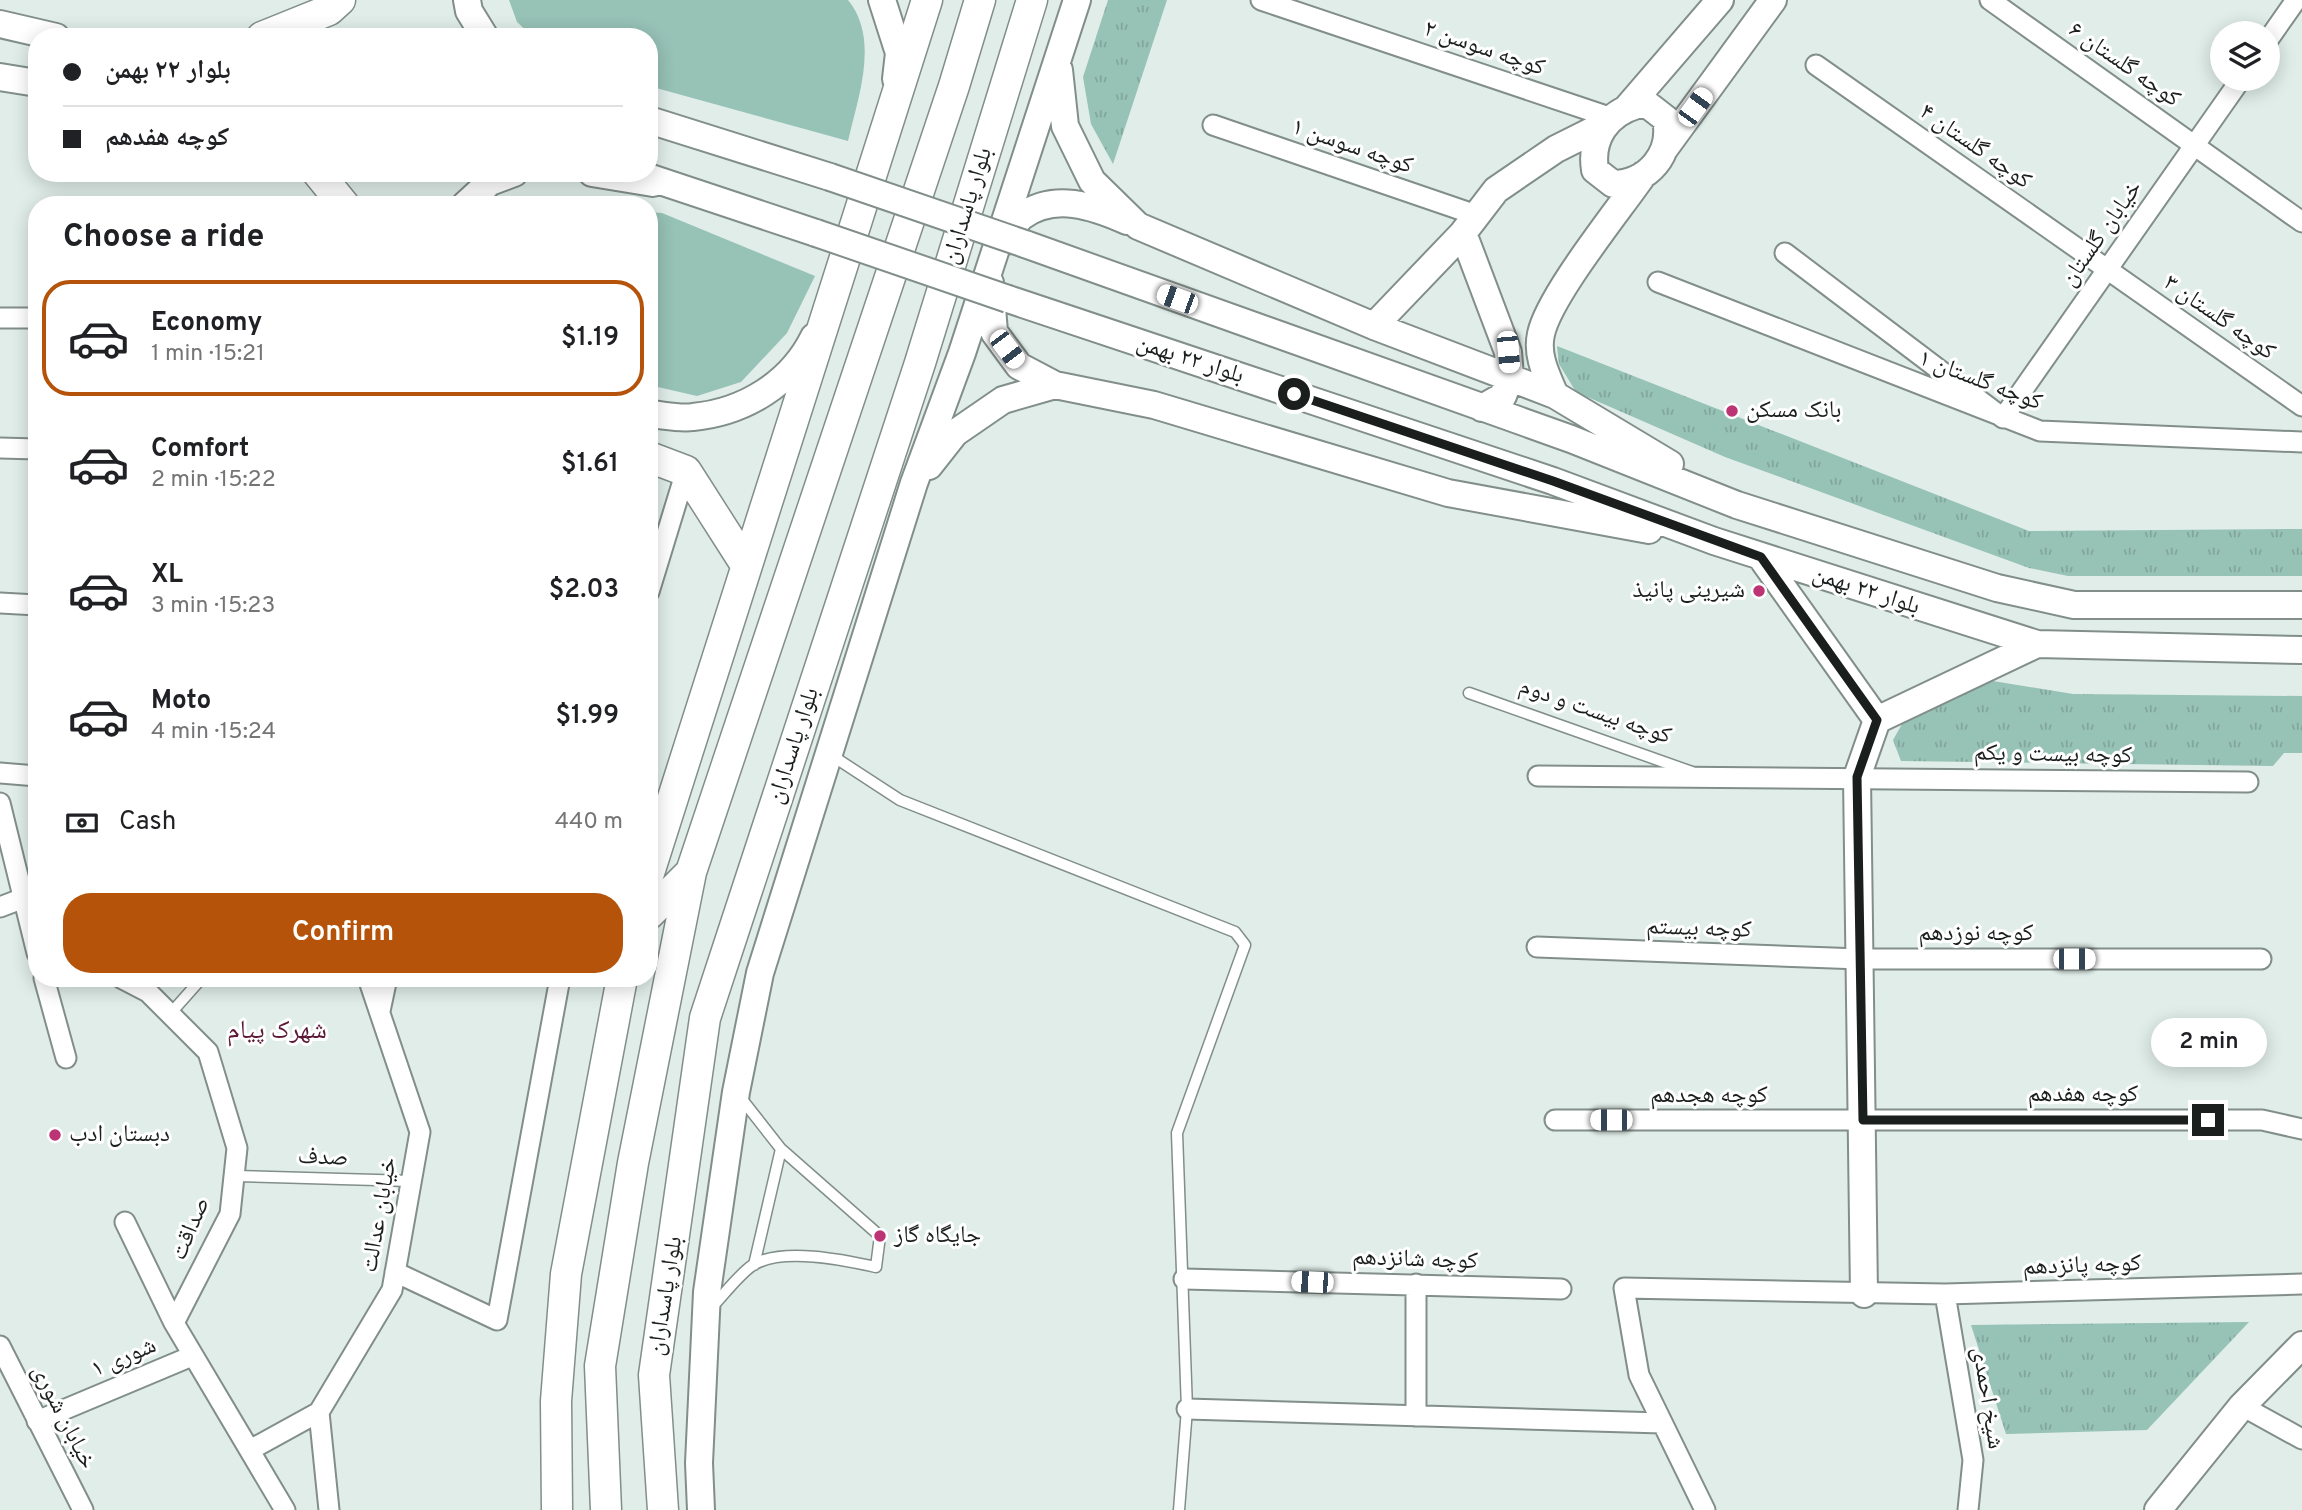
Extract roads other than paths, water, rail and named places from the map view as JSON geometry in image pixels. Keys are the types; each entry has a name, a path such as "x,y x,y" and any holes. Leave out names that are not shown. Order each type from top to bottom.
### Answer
{"main road":[{"path":"285,28 330,10 340,0"},
{"path":"467,0 469,11 479,28"},
{"path":"882,0 899,53 894,103"},
{"path":"658,844 927,0"},
{"name":"بلوار پاسداران","path":"606,1510 600,1366 633,1163 691,872 954,86 980,0"},
{"name":"بلوار پاسداران","path":"663,1510 654,1375 705,1018 920,363 1032,0"},
{"path":"701,1510 699,1463 706,1314 736,1092 760,973 831,755 914,483 962,353 1077,0"},
{"path":"1643,175 1624,183 1613,184 1595,170 1594,148 1615,116 1720,0"},
{"path":"1555,395 1542,365 1541,344 1541,334 1553,304 1643,175 1656,164 1773,0"},
{"path":"0,23 28,30"},
{"path":"1058,60 1065,126 1092,181 1138,226"},
{"path":"0,77 28,82"},
{"path":"1374,326 1470,224 1496,190 1556,149 1615,116 1648,105 1658,110 1666,119 1668,130 1664,150"},
{"name":"بلوار ۲۲ بهمن","path":"658,123 830,177 1025,244 1571,439 1737,505 1971,580 2074,605 2302,605"},
{"path":"658,180 681,188"},
{"path":"325,182 337,196"},
{"path":"475,196 490,182"},
{"path":"645,182 681,188"},
{"name":"بلوار ۲۲ بهمن","path":"681,188 1553,481 1761,557 2036,643 2302,650"},
{"path":"1714,541 1448,493 1154,405 1055,385 1019,366 994,332 989,289 999,253 1021,218 1059,202 1102,210 1374,326 1555,395 1737,505"},
{"path":"1470,224 1508,352 1510,376 1503,396 1482,408"},
{"path":"658,415 690,418 722,412 751,401 778,383 804,358 829,307"},
{"path":"914,483 955,433 1003,400 1055,385"},
{"path":"658,460 686,471 746,565"},
{"path":"1761,557 1877,720"},
{"path":"1864,1294 1857,777 1877,720 2036,643"},
{"path":"658,905 691,872"},
{"path":"557,1510 556,1401 566,1274 620,987"},
{"path":"563,1336 603,1473"},
{"path":"2158,1510 2242,1406 2302,1345"}],"street":[{"name":"کوچه سوسن ۲","path":"1261,0 1615,116"},
{"name":"کوچه گلستان ۶","path":"1990,0 2302,222"},
{"path":"2280,23 2294,4"},
{"name":"کوچه گلستان ۴","path":"1816,65 2107,270"},
{"name":"خیابان گلستان","path":"2003,418 2232,91"},
{"name":"کوچه سوسن ۱","path":"1213,125 1470,224"},
{"path":"1785,253 2003,418"},
{"name":"کوچه گلستان ۳","path":"2107,270 2302,406"},
{"name":"کوچه گلستان ۱","path":"1658,282 2040,431 2302,442"},
{"path":"0,318 28,318"},
{"path":"0,448 28,449"},
{"path":"658,563 686,471"},
{"path":"0,603 28,605"},
{"path":"0,774 28,776"},
{"name":"کوچه بیست و دوم","path":"1538,776 1857,777"},
{"name":"کوچه بیست و یکم","path":"1857,777 2248,782"},
{"path":"0,803 28,921"},
{"path":"0,907 21,899"},
{"name":"کوچه بیستم","path":"1537,947 1860,959"},
{"name":"کوچه نوزدهم","path":"1860,959 2261,959"},
{"path":"46,987 66,1058"},
{"name":"صداقت","path":"138,987 148,992 208,1052 237,1148 230,1214 174,1323"},
{"name":"خیابان عدالت","path":"319,1412 392,1290 420,1132 371,987"},
{"path":"379,1013 385,987"},
{"path":"395,1272 497,1320 558,987"},
{"name":"کوچه هجدهم","path":"1555,1120 1863,1120"},
{"name":"کوچه هفدهم","path":"1863,1120 2262,1120 2302,1129"},
{"path":"125,1222 192,1356 285,1510"},
{"name":"کوچه شانزدهم","path":"1184,1279 1560,1289"},
{"path":"1416,1284 1416,1416"},
{"name":"کوچه پانزدهم","path":"1864,1294 2302,1284"},
{"path":"1705,1510 1639,1375 1624,1288 1864,1294"},
{"name":"شیخ احمدی","path":"1945,1294 1973,1460 1968,1510"},
{"name":"خیابان شوری","path":"0,1346 83,1510"},
{"name":"شوری ۱","path":"37,1421 192,1356"},
{"path":"2242,1406 2302,1439"},
{"path":"1187,1409 1662,1423"},
{"path":"250,1450 319,1412 329,1510"}],"lane":[{"name":"کوچه بیست و دوم","path":"1469,693 1706,777"},
{"path":"831,755 900,800 1235,932 1245,946 1177,1133 1187,1409 1180,1510"},
{"path":"170,1014 194,987"},
{"path":"736,1092 781,1149 880,1236 876,1266 824,1256 786,1258 754,1265"},
{"path":"706,1314 754,1265 781,1149"},
{"name":"صدف","path":"234,1176 411,1181"}],"place":[{"name":"بانک مسکن","path":"1732,411"},
{"name":"شیرینی پانیذ","path":"1759,591"},
{"name":"دبستان ادب","path":"55,1135"},
{"name":"جایگاه گاز","path":"880,1236"}],"district":[{"name":"شهرک پیام","path":"277,1031"}]}
